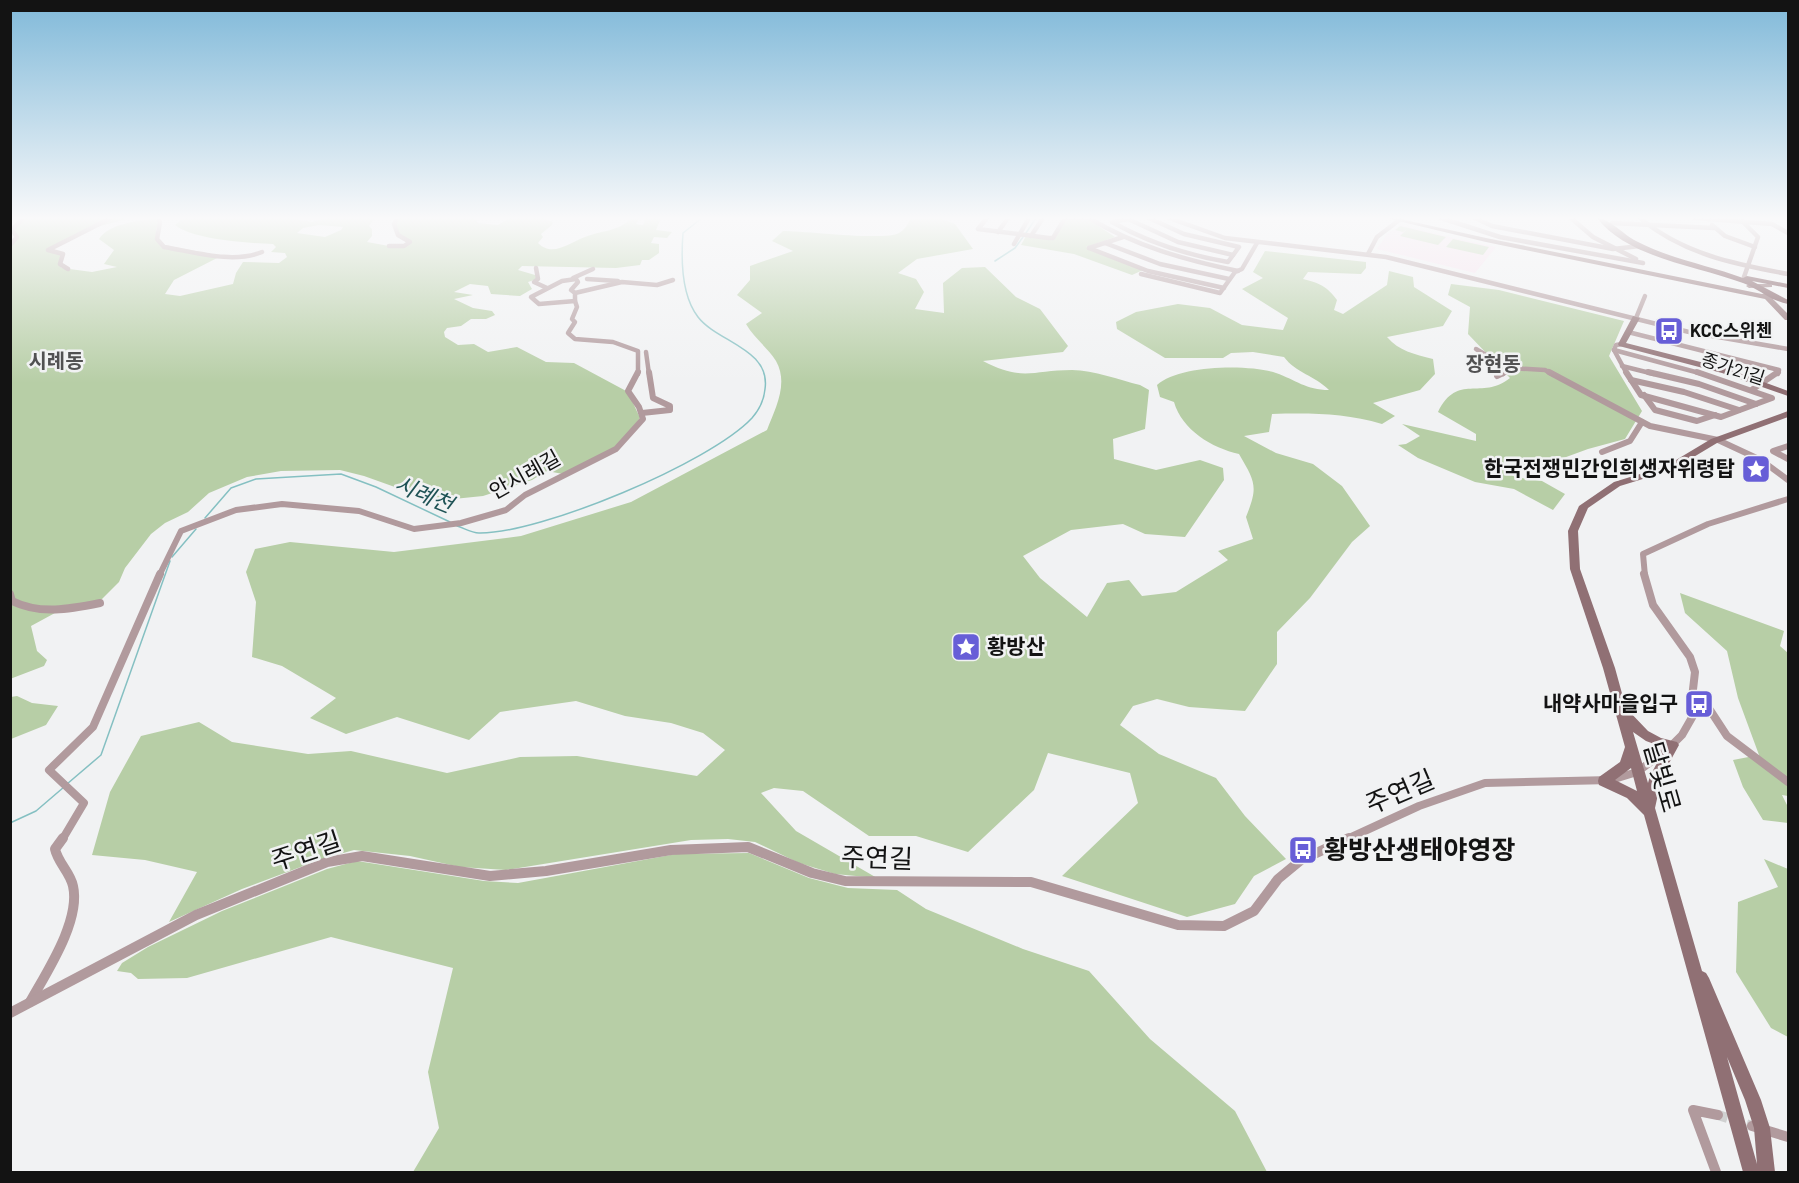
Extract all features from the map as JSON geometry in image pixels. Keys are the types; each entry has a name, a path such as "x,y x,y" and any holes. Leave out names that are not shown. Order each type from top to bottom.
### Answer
{"main road":[{"path":"1662,273 1765,290 1788,288"},
{"path":"1671,273 1765,290"},
{"path":"1713,273 1765,290 1787,310"},
{"path":"1731,273 1744,277 1765,290 1787,310"},
{"path":"1636,318 1622,344 1764,384 1788,394"},
{"name":"달빛로","path":"1751,1173 1618,703 1575,569 1573,540 1576,524 1584,506 1606,490 1677,464 1718,440 1788,414"},
{"path":"1618,703 1644,735 1673,745 1656,776 1648,812"},
{"path":"1604,781 1626,765 1630,748"},
{"path":"1604,781 1620,786 1640,800 1648,812"},
{"path":"1690,957 1714,1005 1757,1127 1767,1173"}],"street":[{"path":"537,273 538,279 534,282 547,288"},
{"path":"575,301 538,304 531,299 547,288 584,273"},
{"path":"1142,273 1220,293 1236,273"},
{"path":"1162,273 1224,288"},
{"path":"1202,273 1229,279"},
{"path":"1448,273 1722,339 1788,349"},
{"path":"1744,277 1745,273"},
{"path":"573,278 578,282 572,290 575,292 577,307 573,319 575,322 568,333 571,337 614,342 638,351 639,371 628,391 642,414 655,410 670,410 670,406 653,398 646,352"},
{"path":"551,279 562,281"},
{"path":"587,279 657,287 673,280"},
{"path":"575,292 595,291 623,282"},
{"path":"1636,318 1645,296"},
{"path":"1628,332 1779,370 1777,375 1753,389"},
{"path":"1622,344 1616,345 1612,350 1631,380 1655,410 1697,421 1715,415"},
{"path":"1476,349 1508,368 1545,370 1657,428 1718,440 1761,460 1788,480"},
{"name":"종가21길","path":"1612,350 1753,389 1772,398 1721,417 1643,395"},
{"name":"종가21길","path":"1622,366 1700,384 1756,404"},
{"path":"1497,376 1508,368"},
{"name":"종가21길","path":"1631,380 1695,395 1739,410"},
{"name":"안시례길","path":"30,1002 61,945 72,902 74,888 67,872 56,861 55,849 75,821 84,802 49,770 93,727 168,554 176,538 185,529 236,510 294,504 359,511 407,528 461,523 506,510 525,495 616,449 639,425 643,419 642,414"},
{"path":"1602,452 1630,441 1642,422"},
{"path":"1788,446 1773,452 1788,459"},
{"path":"1788,500 1708,524 1643,554 1642,567 1653,605 1693,664 1695,680 1692,698 1710,710 1727,736 1788,782"},
{"path":"10,594 12,601 22,607 65,609 100,603"},
{"name":"주연길","path":"10,1012 196,915 327,862 348,857 379,857 468,874 501,875 671,850 748,847 812,873 845,881 1031,882 1178,926 1211,928 1241,920 1254,911 1278,879 1308,856 1467,786 1507,781 1604,781 1637,772 1673,745 1682,735 1694,714 1692,698"},
{"path":"1716,1173 1693,1110 1719,1115"},
{"path":"1757,1127 1788,1137"}],"green space":[{"path":"10,273 187,273 174,280 165,294 180,296 233,284 236,273 529,273 535,275 537,279 528,282 532,289 520,296 491,294 488,286 470,284 454,292 473,295 454,299 473,308 492,311 495,315 486,319 471,319 461,326 447,328 444,332 445,337 458,345 474,344 488,352 517,347 546,362 574,363 628,392 640,418 619,445 563,474 547,471 532,480 483,496 434,501 364,476 340,470 281,471 247,477 209,493 188,512 165,523 151,534 125,568 119,582 99,602 66,607 31,626 37,651 47,660 44,666 10,679"},
{"path":"750,273 899,273 916,279 924,292 915,309 944,313 943,283 955,273 991,273 1016,297 1040,309 1068,346 1063,352 983,361 1018,373 1080,370 1098,373 1140,385 1149,390 1145,429 1113,439 1114,459 1156,470 1200,460 1223,468 1224,480 1185,537 1145,534 1123,524 1071,530 1023,556 1040,578 1087,617 1107,583 1129,580 1142,596 1176,592 1228,560 1218,551 1253,539 1246,517 1254,492 1253,485 1239,454 1219,447 1199,436 1184,421 1174,402 1160,397 1157,385 1167,378 1197,370 1249,368 1276,373 1307,386 1329,390 1294,367 1284,357 1253,352 1231,353 1223,358 1165,358 1117,329 1116,322 1136,312 1178,304 1210,308 1242,325 1283,330 1288,318 1242,289 1263,278 1255,273 1307,273 1303,279 1330,291 1337,300 1334,310 1343,314 1387,285 1389,273 1398,273 1413,277 1414,287 1452,311 1443,326 1387,337 1402,349 1433,359 1435,374 1420,390 1373,403 1395,416 1382,424 1327,415 1272,414 1269,432 1244,436 1276,453 1313,464 1342,486 1370,526 1352,542 1310,598 1277,632 1277,664 1245,711 1189,707 1157,699 1133,706 1120,725 1159,754 1216,778 1245,816 1286,859 1254,876 1235,904 1187,917 1062,876 1138,803 1130,773 1048,753 1034,790 968,852 916,836 869,836 803,791 774,788 761,793 796,831 877,878 835,874 799,863 755,842 728,839 691,840 506,870 460,867 410,856 354,850 322,859 242,889 169,922 197,872 145,860 92,855 110,792 141,736 199,722 232,742 308,754 351,751 447,773 520,757 577,756 697,776 725,750 703,733 671,723 625,716 576,701 500,712 469,740 397,717 346,734 310,718 336,698 282,666 252,657 256,602 246,572 255,549 290,542 394,552 521,536 631,502 767,430 781,387 780,370 773,356 746,324 762,313 737,295 750,280"},
{"path":"1451,284 1499,290 1624,321 1609,356 1642,411 1625,439 1588,449 1539,467 1501,468 1515,477 1542,481 1565,494 1553,510 1514,489 1475,482 1418,458 1398,445 1406,444 1420,436 1402,424 1476,441 1476,434 1438,412 1454,393 1489,387 1510,378 1468,334 1470,307 1448,295"},
{"path":"1680,593 1784,631 1780,646 1788,653 1788,796 1782,795 1788,807 1788,823 1763,820 1743,787 1733,760 1759,755 1738,698 1727,651 1685,613"},
{"path":"17,696 32,703 58,706 46,725 11,739 11,697"},
{"path":"749,853 809,878 848,888 897,890 926,909 1023,949 1089,971 1150,1039 1235,1111 1267,1172 413,1172 439,1128 428,1072 453,968 331,937 187,978 138,979 131,973 117,971 122,963 148,947 222,911 327,869 357,861 484,881 518,883 676,854"},
{"path":"1764,859 1788,869 1788,1037 1771,1028 1736,972 1738,902 1778,887"}],"waterway":[{"name":"시례천","path":"457,526 476,533 507,530 581,509 623,493 700,455 731,436 755,415 765,389 765,375 760,364 741,347 717,333 698,317 688,298 683,273"},
{"name":"시례천","path":"205,518 231,488 256,479 341,474 376,487 450,522"},
{"name":"시례천","path":"172,557 196,529"},
{"name":"시례천","path":"67,784 101,755 170,561"},
{"name":"시례천","path":"10,823 36,811 64,787"}],"tunnel":[{"path":"1718,1115 1752,1126"}],"place":[{"name":"KCC스위첸","path":"1669,331"},
{"name":"한국전쟁민간인희생자위령탑","path":"1756,469"},
{"name":"황방산","path":"966,647"},
{"name":"내약사마을입구","path":"1699,704"},
{"name":"황방산생태야영장","path":"1303,850"}],"district":[{"name":"시례동","path":"56,361"},
{"name":"장현동","path":"1493,364"}]}
